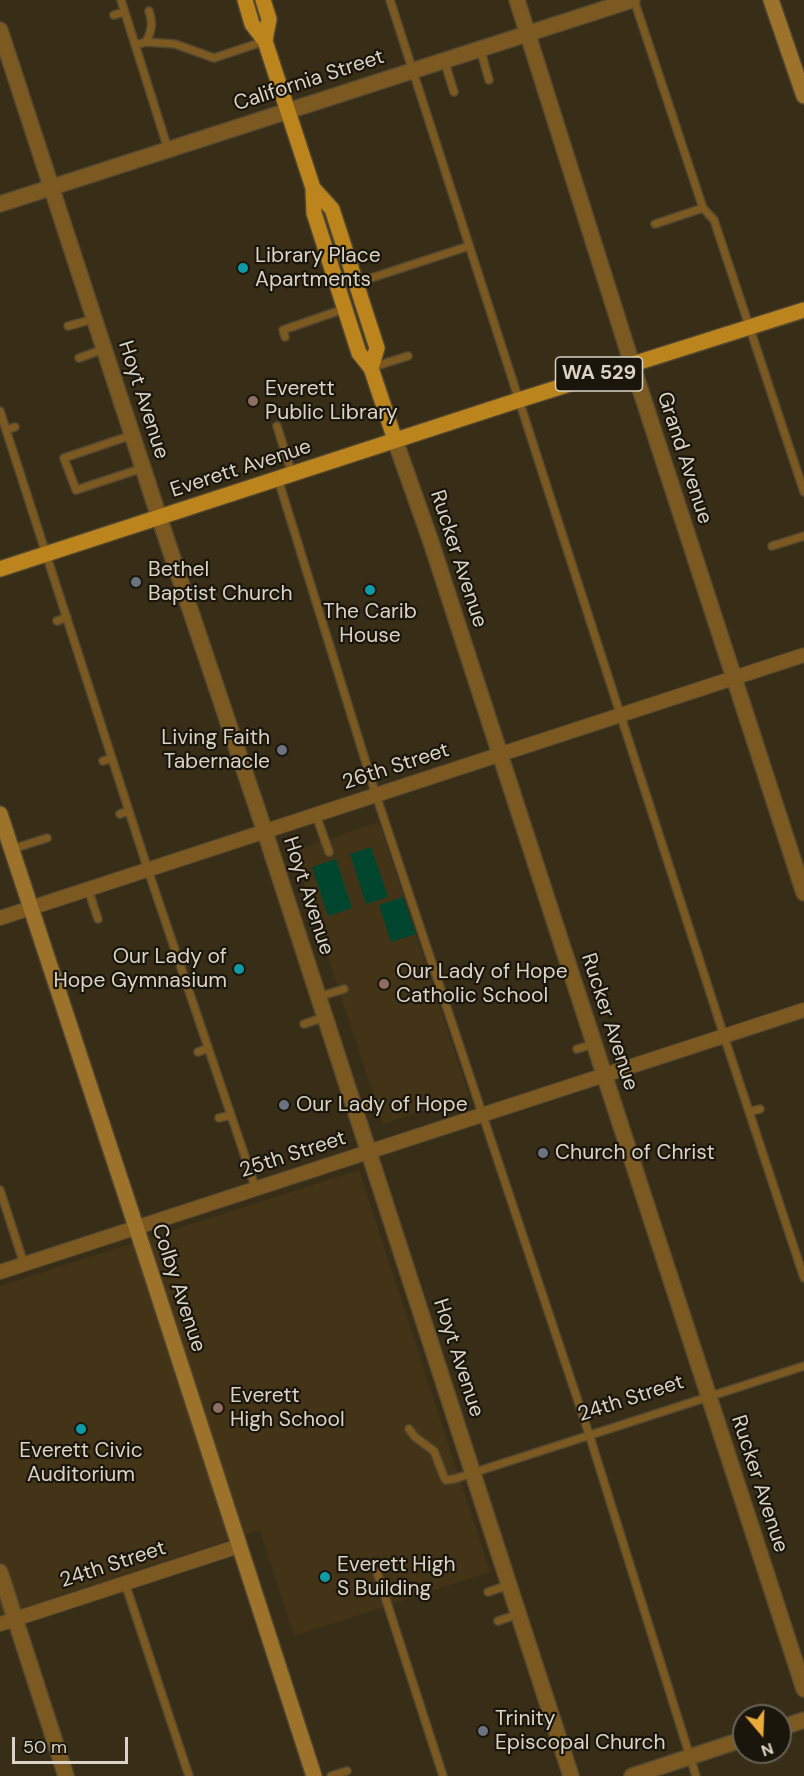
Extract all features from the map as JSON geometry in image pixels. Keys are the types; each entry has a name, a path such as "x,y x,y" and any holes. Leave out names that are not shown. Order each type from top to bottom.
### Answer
{"main road":[{"name":"Rucker Avenue","path":"245,0 252,24 265,41 313,188 314,213 344,309 359,353 370,368 395,440"},
{"name":"Rucker Avenue","path":"263,0 269,19 265,41"},
{"path":"771,0 804,96"},
{"name":"Rucker Avenue","path":"313,188 332,209 377,348 370,368"},
{"name":"Everett Avenue","path":"0,570 395,440 804,310"},
{"name":"Colby Avenue","path":"0,814 314,1776"}],"street":[{"name":"Grand Avenue","path":"518,0 632,364 804,893"},
{"name":"California Street","path":"0,204 633,0"},
{"name":"Hoyt Avenue","path":"0,30 159,517 265,832 571,1776"},
{"name":"Rucker Avenue","path":"395,440 431,542 804,1689"},
{"name":"26th Street","path":"0,918 804,655"},
{"name":"25th Street","path":"0,1272 804,1010"},
{"name":"24th Street","path":"0,1624 239,1546"},
{"path":"0,1572 66,1776"},
{"path":"632,1776 732,1744"}],"lane":[{"path":"121,0 168,149"},
{"path":"390,0 620,716 804,1278"},
{"path":"633,0 704,208 714,219 804,492"},
{"path":"146,42 153,21 149,11"},
{"path":"114,15 124,12"},
{"path":"135,45 146,42 175,44 214,58 265,41"},
{"path":"480,48 489,80"},
{"path":"444,60 454,92"},
{"path":"655,224 704,208"},
{"path":"356,283 469,246"},
{"path":"285,336 283,330 344,309"},
{"path":"68,326 94,319"},
{"path":"79,358 104,349"},
{"path":"370,368 408,356"},
{"path":"0,411 148,870 256,1189"},
{"path":"277,426 285,476 376,795 483,1115 520,1212 696,1776"},
{"path":"6,430 15,427"},
{"path":"132,435 64,458 76,490 143,468"},
{"path":"772,546 804,536"},
{"path":"57,621 67,617"},
{"path":"103,761 112,758"},
{"path":"120,814 129,811"},
{"path":"316,815 329,852"},
{"path":"11,849 47,838"},
{"path":"88,889 98,919"},
{"path":"318,997 344,989"},
{"path":"304,1024 325,1017"},
{"path":"577,1049 594,1044"},
{"path":"198,1052 220,1051"},
{"path":"473,1084 481,1081"},
{"path":"354,1110 376,1103"},
{"path":"749,1112 760,1109"},
{"path":"219,1118 231,1114"},
{"path":"0,1190 24,1264"},
{"name":"24th Street","path":"409,1429 415,1437 434,1451 446,1480 804,1366"},
{"path":"376,1572 443,1776"},
{"path":"125,1583 189,1776"},
{"path":"488,1592 509,1585"},
{"path":"498,1621 519,1614"},
{"path":"403,1652 413,1649"},
{"path":"331,1776 347,1771"}],"shaded area":[{"name":"Our Lady of Hope Catholic School","path":"379,822 469,1096 383,1124 293,851"},
{"name":"Everett High School","path":"359,1170 490,1572 294,1636 260,1530 0,1615 0,1286"}],"green space":[{"path":"371,847 388,897 366,904 350,854"},
{"path":"336,859 352,908 328,916 312,867"},
{"path":"403,897 416,934 391,942 379,905"}],"place":[{"name":"Library Place Apartments","path":"243,268"},
{"name":"Everett Public Library","path":"253,401"},
{"name":"Bethel Baptist Church","path":"136,582"},
{"name":"The Carib House","path":"370,590"},
{"name":"Living Faith Tabernacle","path":"282,750"},
{"name":"Our Lady of Hope Gymnasium","path":"239,969"},
{"name":"Our Lady of Hope Catholic School","path":"384,984"},
{"name":"Our Lady of Hope","path":"284,1105"},
{"name":"Church of Christ","path":"543,1153"},
{"name":"Everett High School","path":"218,1408"},
{"name":"Everett Civic Auditorium","path":"81,1429"},
{"name":"Everett High S Building","path":"325,1577"},
{"name":"Trinity Episcopal Church","path":"483,1731"}]}
